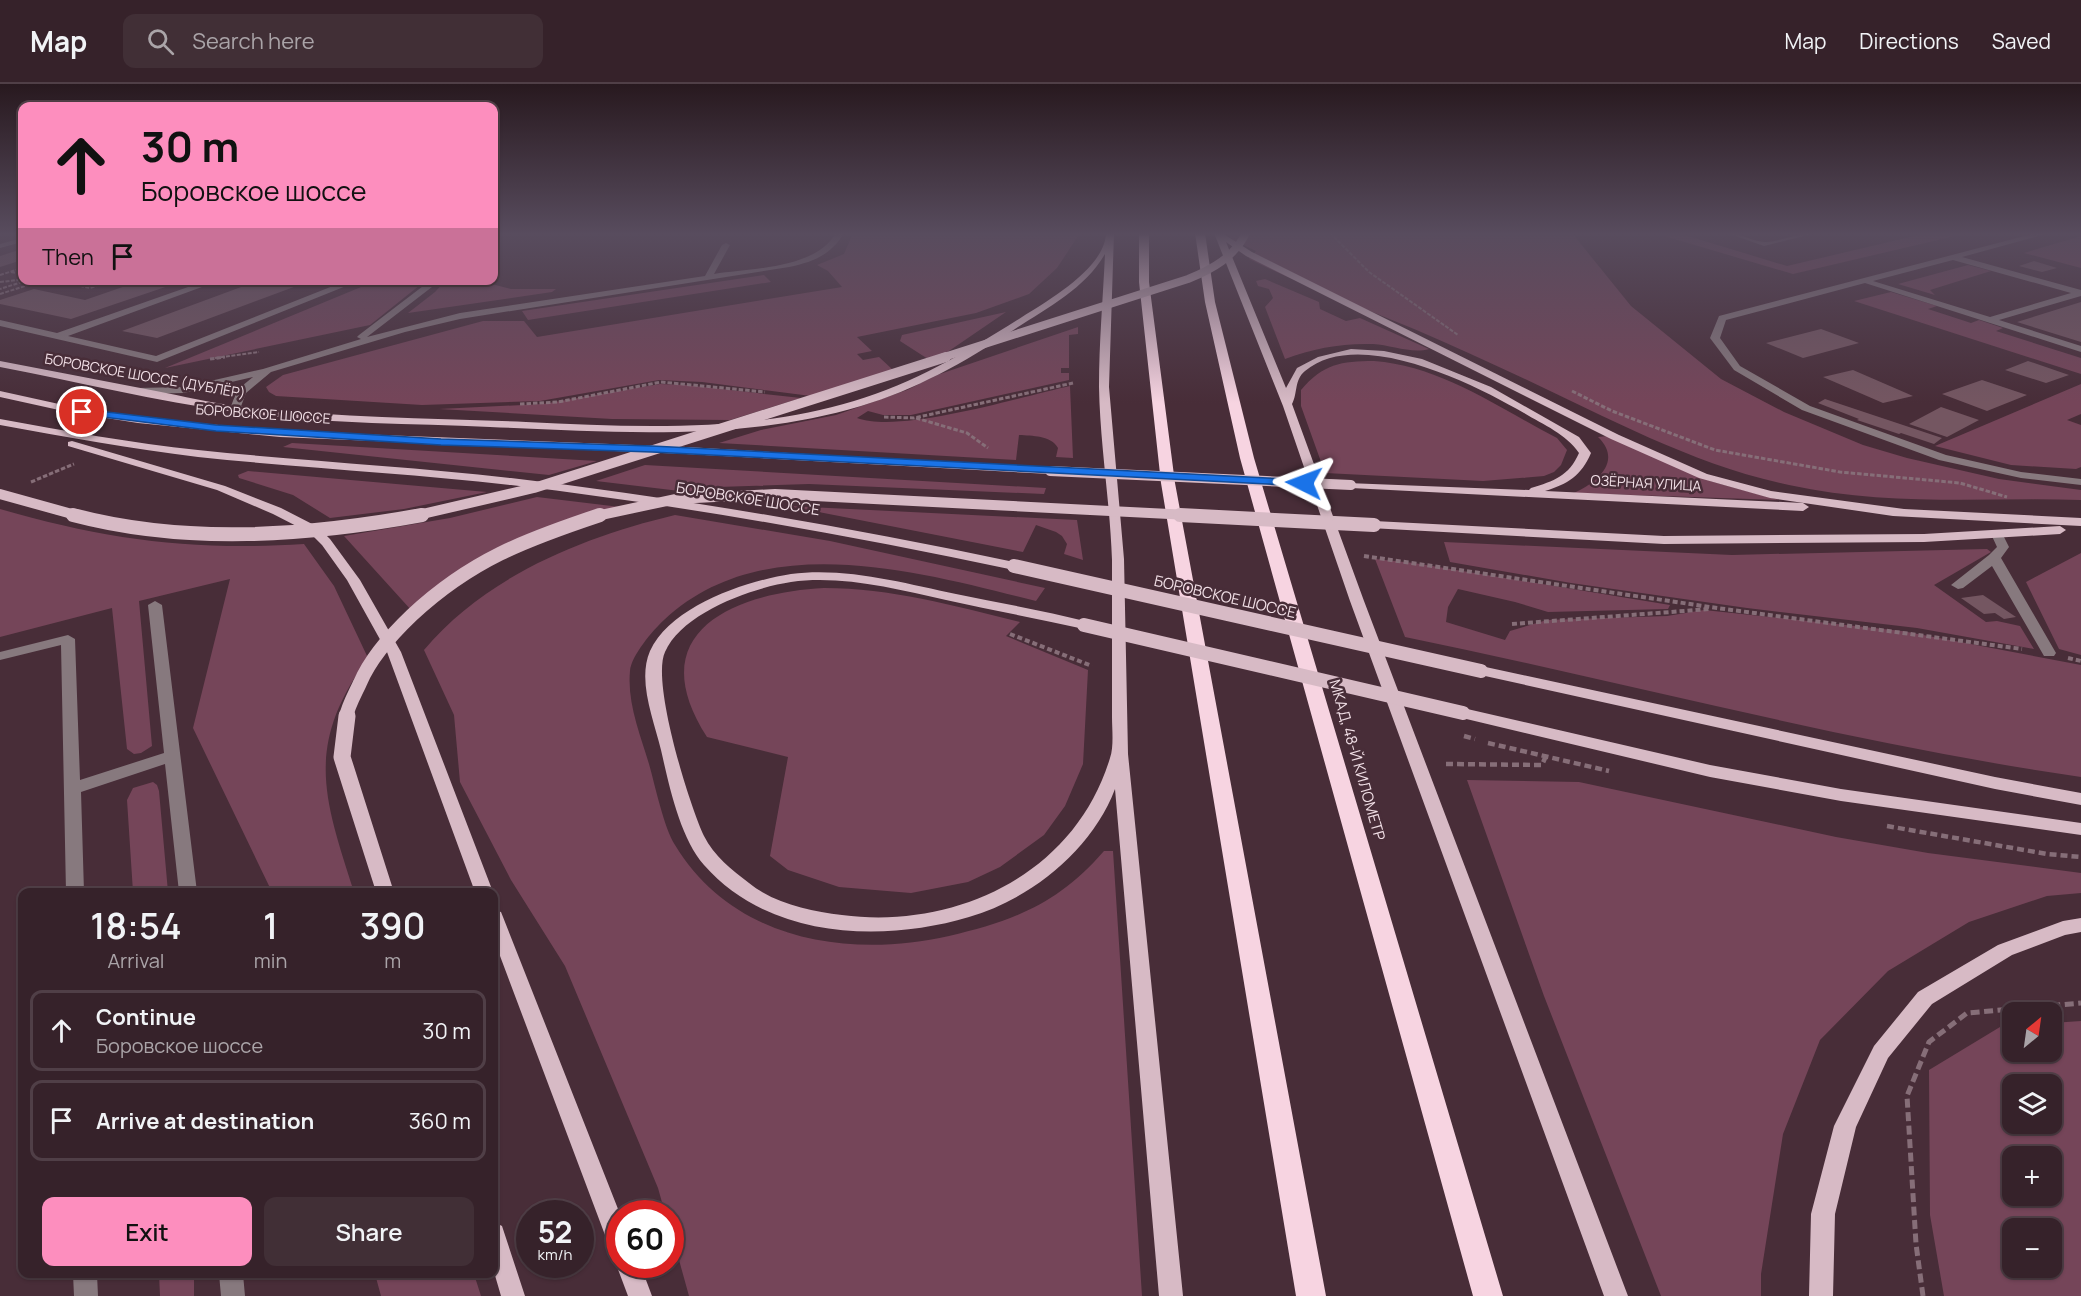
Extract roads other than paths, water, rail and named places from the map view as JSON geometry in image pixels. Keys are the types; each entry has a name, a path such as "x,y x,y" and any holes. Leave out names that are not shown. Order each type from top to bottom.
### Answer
{"highway":[{"path":"1145,290 1168,483 1311,1296"},
{"name":"МКАД, 48-Й КИЛОМЕТР","path":"1208,290 1247,458 1488,1296"}],"main road":[{"path":"322,417 640,429 760,422 826,412 856,404 927,376 992,341 1070,290"},
{"path":"1108,290 1104,387 1118,559 1120,754 1171,1296"},
{"path":"0,494 102,522 204,534 274,534 339,529 430,515 534,488 1157,290"},
{"path":"1241,290 1288,406 1361,612 1616,1296"},
{"path":"1321,290 1615,437 1703,476 1770,494 1902,512"},
{"path":"1288,406 1290,385 1296,373 1330,356 1358,353 1384,354 1446,369 1557,428 1575,440 1585,453 1578,471 1560,482 1527,493"},
{"name":"БОРОВСКОЕ ШОССЕ (ДУБЛЁР)","path":"0,364 235,409 322,417"},
{"name":"БОРОВСКОЕ ШОССЕ","path":"0,394 100,415 216,428 441,442 563,445 1210,479"},
{"path":"322,417 563,445"},
{"path":"0,422 221,489 277,511 314,530 326,542 353,580 394,652 482,888"},
{"name":"БОРОВСКОЕ ШОССЕ","path":"0,422 83,438 165,450 441,474 619,496 841,531 1014,566 1481,671 2081,800"},
{"name":"ОЗЁРНАЯ УЛИЦА","path":"1210,479 2081,522"},
{"path":"384,888 342,757 347,712 367,667 396,630 437,592 479,563 540,535 609,513 676,499 775,494 1664,540 1924,538 2081,528"},
{"path":"1120,754 1100,806 1070,846 1036,876 990,904 936,920 871,926 802,917 747,892 710,860 696,837 677,782 654,687 653,667 658,650 673,630 726,596 756,586 793,578 838,578 880,582 1084,626 1710,771 1841,795 2081,829"},
{"path":"1821,1296 1823,1214 1845,1126 1881,1052 1925,998 2005,950 2063,928 2081,925"},
{"path":"498,928 606,1207"},
{"path":"498,1247 512,1294"},
{"path":"633,1278 640,1296"}],"street":[{"path":"58,336 190,290"},
{"path":"0,323 157,359 333,290"},
{"path":"355,342 424,290"},
{"path":"137,391 184,390 268,370 355,342 460,316 637,290"},
{"path":"1835,290 1722,318 1715,338 1737,368 1806,408 1943,458 2021,476 2081,482"},
{"path":"1896,290 2081,349"},
{"path":"1991,320 2081,293"},
{"path":"235,409 241,392 268,370"},
{"path":"1958,585 1994,558 2003,547 1997,534"},
{"path":"1994,558 2049,653"},
{"path":"155,605 188,888"},
{"path":"0,656 68,639 75,888"},
{"path":"72,789 173,756"},
{"path":"86,1278 86,1296"},
{"path":"231,1278 233,1296"}]}
